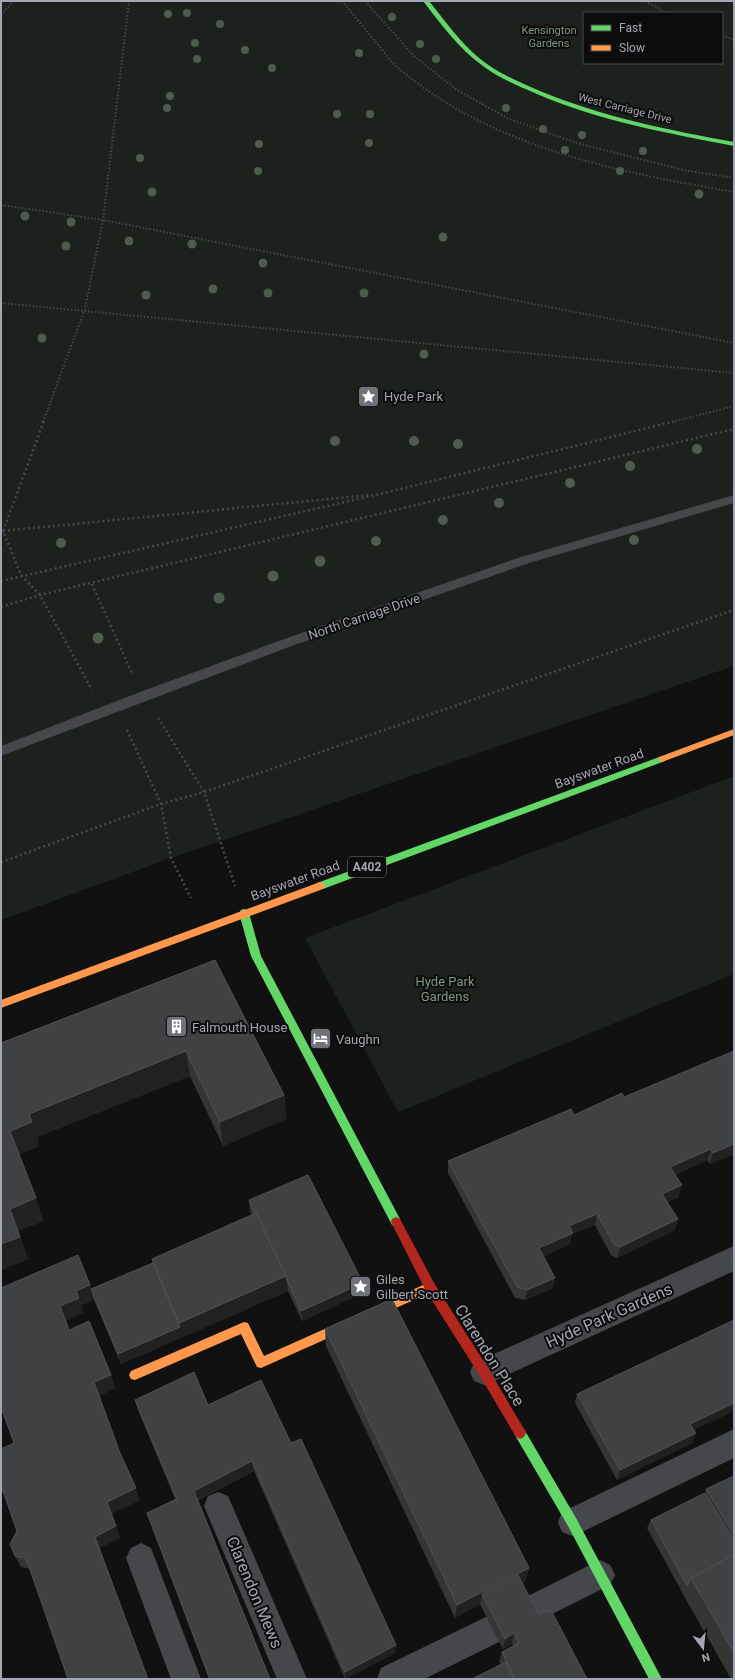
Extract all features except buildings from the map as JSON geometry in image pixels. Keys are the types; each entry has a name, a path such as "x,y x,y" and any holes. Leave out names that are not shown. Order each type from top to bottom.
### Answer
{"street":[{"name":"West Carriage Drive","path":"426,1 446,26 482,62 504,76 544,96 587,113 644,127 734,144"},
{"name":"Bayswater Road","path":"1,1004 734,732"},
{"name":"Clarendon Place","path":"244,913 256,956 430,1287 484,1372 572,1522 656,1679"},
{"name":"Hyde Park Gardens","path":"484,1372 734,1258"},
{"path":"135,1376 244,1327 262,1363 430,1287"},
{"path":"572,1522 734,1442"},
{"name":"Clarendon Mews","path":"218,1506 292,1679"},
{"path":"141,1558 186,1679"},
{"path":"528,1611 600,1575"},
{"path":"392,1679 492,1629"}],"lane":[{"name":"North Carriage Drive","path":"1,751 145,695 292,641 525,560 734,499"}],"path":[{"path":"1,14 13,1"},
{"path":"129,1 103,220 85,309 2,530 21,575 40,595 92,689 108,710 130,733 161,804 171,858 191,898"},
{"path":"342,1 396,66 435,96 501,132 564,154 647,175 734,192"},
{"path":"645,1 665,12"},
{"path":"723,36 734,40"},
{"path":"1,205 103,220 734,343"},
{"path":"1,303 85,309 734,373"},
{"path":"1,581 21,575 380,494 734,406"},
{"path":"1,607 40,595 92,584 734,429"},
{"path":"2,530 380,494"},
{"path":"92,584 133,673 204,792 244,913"},
{"path":"1,862 161,804 204,792 734,610"}],"green space":[{"name":"Hyde Park","path":"1,1 734,1 734,666 171,858 1,920"},
{"name":"Hyde Park Gardens","path":"734,776 734,974 398,1112 305,938"}],"traffic: fast":[{"path":"426,1 469,52 491,70 514,82 581,109 657,129 734,144"},
{"path":"320,886 662,759"},
{"path":"244,913 256,956 396,1222"},
{"path":"520,1433 572,1522 656,1679"}],"traffic: slow":[{"path":"662,759 734,732"},
{"path":"1,1004 320,886"},
{"path":"135,1375 244,1327 261,1363 430,1287"}],"traffic: jam":[{"path":"396,1222 430,1287 484,1372 520,1433"}],"place":[{"name":"Hyde Park","path":"368,396"},
{"name":"Falmouth House","path":"176,1027"},
{"name":"Vaughn","path":"320,1039"},
{"name":"Giles Gilbert Scott","path":"360,1286"}],"park label":[{"name":"Kensington Gardens","path":"549,36"}]}
